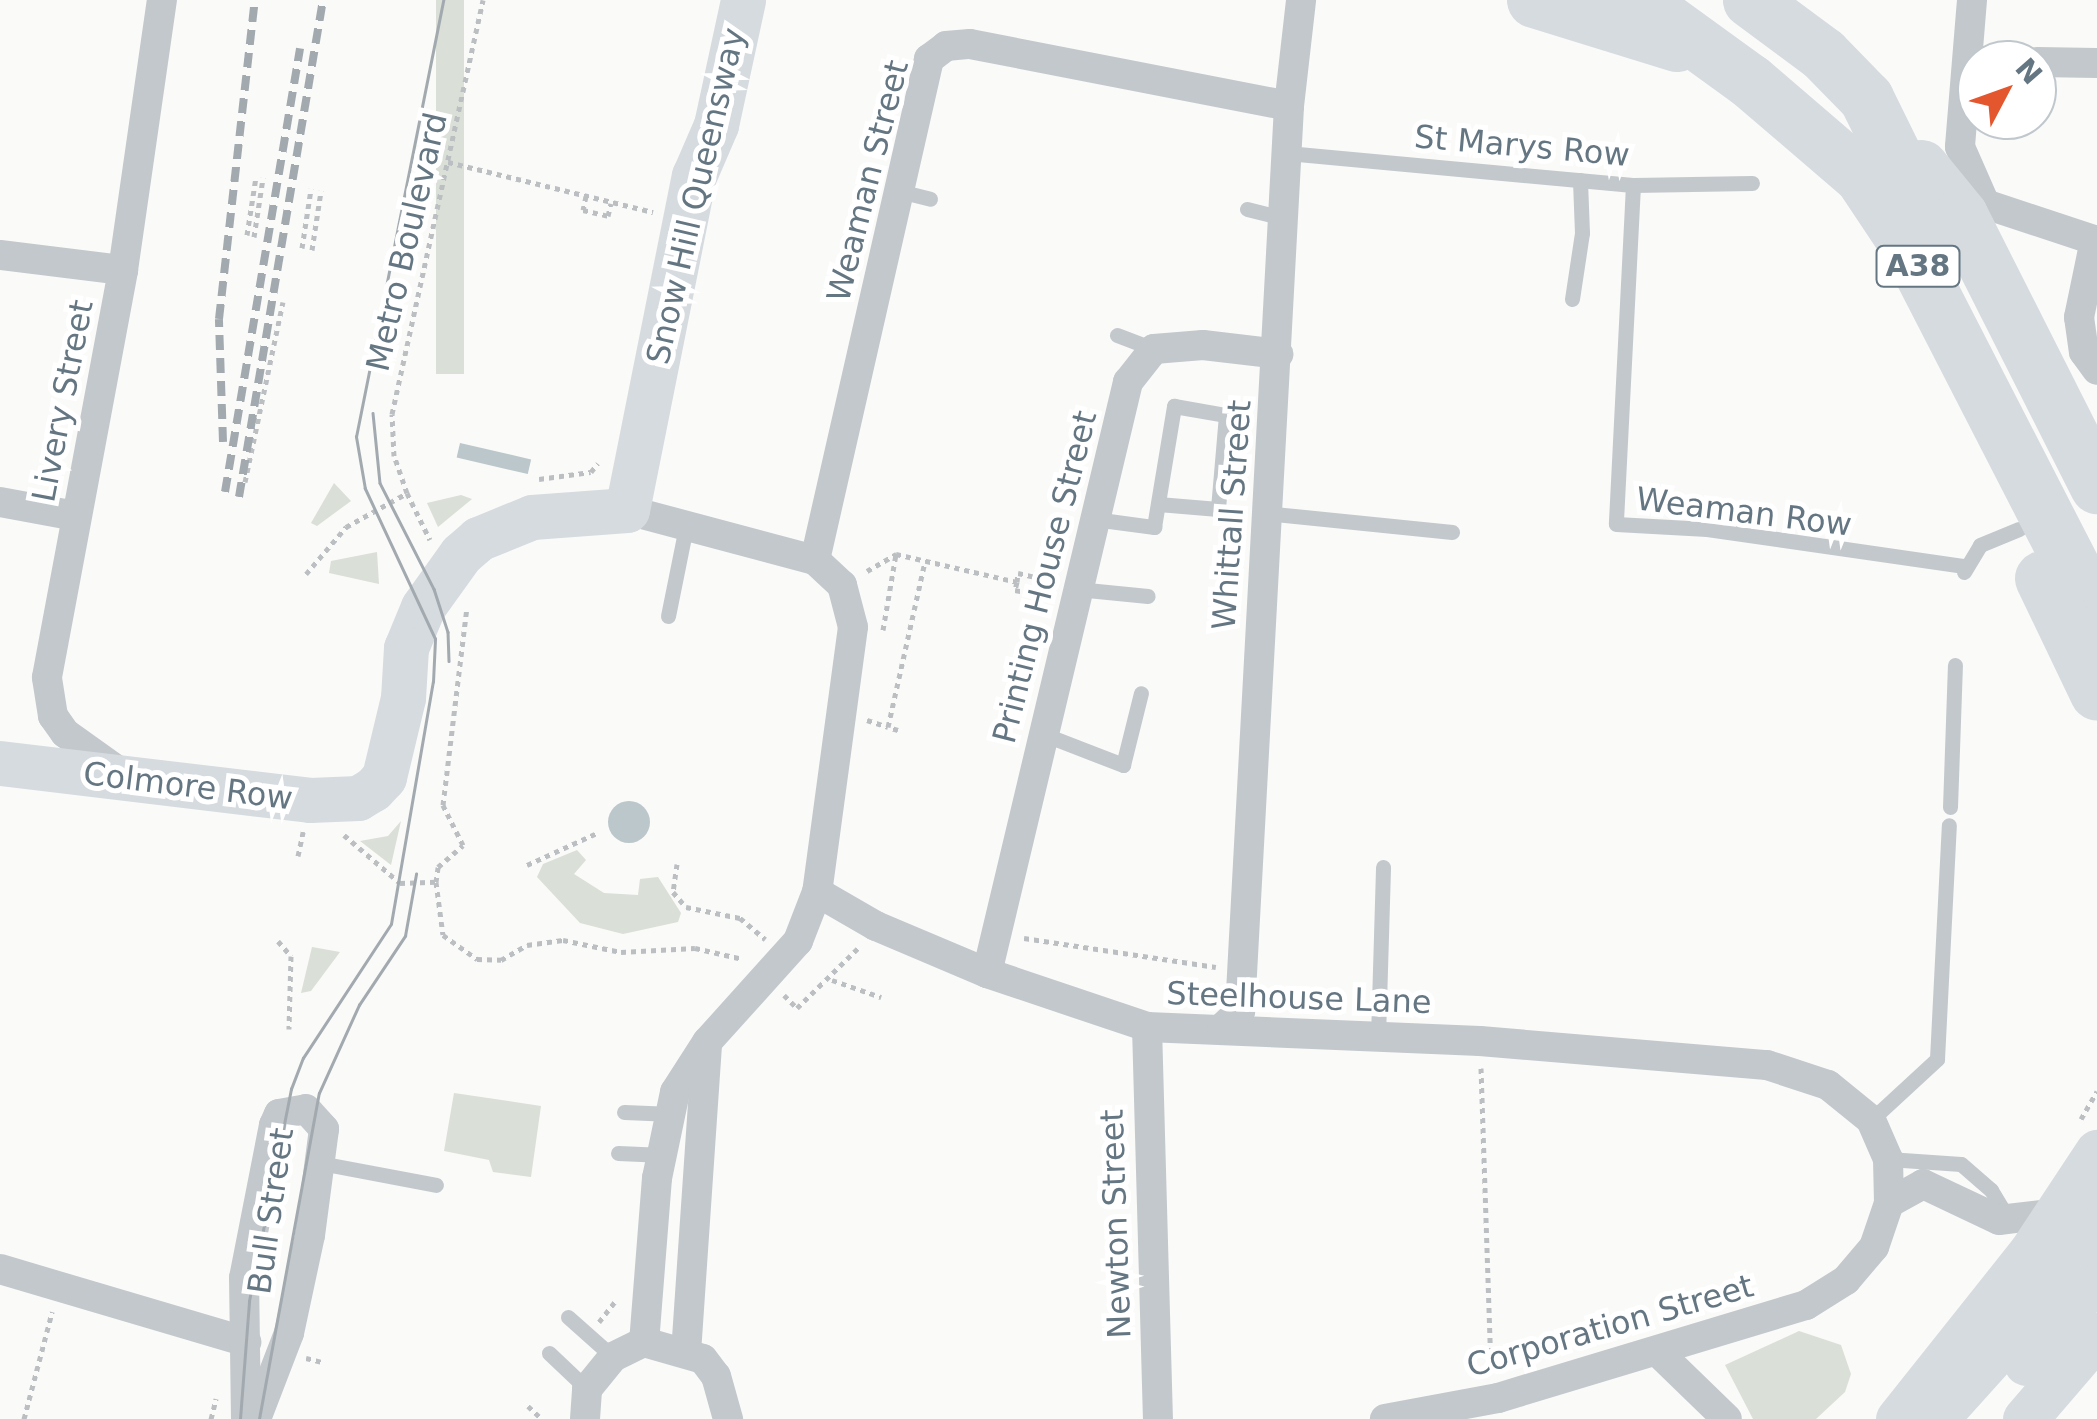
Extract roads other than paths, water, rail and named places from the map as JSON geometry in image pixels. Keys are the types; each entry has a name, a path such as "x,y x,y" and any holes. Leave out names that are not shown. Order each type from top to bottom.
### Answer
{"highway":[{"path":"1534,0 1712,56"},
{"name":"A38","path":"1638,0 1799,122 1861,176 2097,551"},
{"name":"A38","path":"1750,0 1823,54 1866,98 2097,614"},
{"path":"1866,98 1960,216 2097,486"},
{"path":"1799,122 1874,250 2018,529 2097,693"}],"street":[{"name":"Livery Street","path":"129,778 78,746 53,716 47,677 124,270 162,0"},
{"name":"Snow Hill Queensway","path":"627,510 694,176 716,125 743,0"},
{"name":"Whittall Street","path":"1222,1028 1240,1012 1289,106 1300,0"},
{"path":"1972,0 1972,40"},
{"name":"Weaman Street","path":"814,560 928,60 946,46 970,44 1289,106"},
{"path":"2057,62 2097,63"},
{"path":"1961,140 1960,147 1985,204 2096,240 2079,316 2084,352 2097,370"},
{"path":"0,255 124,270"},
{"path":"1154,349 1203,345 1278,354"},
{"name":"Printing House Street","path":"992,952 1044,734 1061,589 1094,519 1128,382 1154,349"},
{"path":"0,502 76,516"},
{"path":"627,510 814,560 842,585 853,627 817,892 798,941 780,967 707,1042 675,1092 678,1109 661,1158 644,1342"},
{"name":"Colmore Row","path":"0,763 319,800 358,798 384,777 403,698 406,648 434,589 478,538 532,516 627,510"},
{"name":"Steelhouse Lane","path":"817,892 876,926 992,952 1022,986 1147,1027 1480,1041 1803,1073 1852,1100 1871,1120"},
{"name":"Newton Street","path":"1147,1027 1158,1419"},
{"path":"686,1352 707,1042"},
{"name":"Bull Street","path":"246,1419 244,1278 279,1114 294,1109 319,1116 320,1163 289,1333 256,1419"},
{"path":"1871,1120 1888,1159 1889,1203 1923,1184 1984,1215 2009,1220 2077,1213"},
{"path":"1935,1419 2013,1332 2077,1213 2097,1152"},
{"name":"Corporation Street","path":"1385,1419 1498,1398 1660,1354 1806,1305 1846,1280 1874,1247 1889,1203"},
{"path":"1898,1419 2077,1213"},
{"path":"0,1269 246,1342"},
{"path":"1976,1419 2097,1275"},
{"path":"2025,1419 2097,1335"},
{"path":"586,1404 613,1358 644,1342 703,1359 716,1376 728,1419"},
{"path":"1660,1354 1727,1419"}],"lane":[{"name":"St Marys Row","path":"1287,153 1633,184 1752,183"},
{"path":"1572,299 1582,234 1580,180"},
{"name":"Weaman Row","path":"1633,184 1616,524 1707,530 1964,569 1980,546 2018,529"},
{"path":"899,191 930,199"},
{"path":"1246,208 1284,218"},
{"path":"1117,335 1154,349"},
{"path":"1094,519 1154,527 1174,406 1226,415 1218,510 1158,504"},
{"path":"1265,514 1452,532"},
{"path":"668,616 686,528"},
{"path":"1061,589 1148,596"},
{"path":"1950,807 1955,665"},
{"path":"1044,734 1124,765 1141,693"},
{"path":"1871,1120 1922,1079 1937,1059 1949,825"},
{"path":"1378,1037 1383,867"},
{"path":"624,1112 678,1109"},
{"path":"618,1153 661,1158"},
{"path":"1888,1159 1944,1158 1990,1190 2009,1220"},
{"path":"320,1163 436,1185"},
{"path":"568,1317 613,1358"},
{"path":"549,1353 586,1404"}],"tram line":[{"path":"240,1419 249,1301 291,1089 303,1058 391,924 433,682 435,639 365,489 356,437 443,0"},
{"path":"373,413 380,483 434,589 448,632 449,661"},
{"path":"259,1419 319,1093 359,1005 405,936 416,874"}],"railway":[{"path":"223,442 219,319 255,0"},
{"path":"239,497 323,0"},
{"path":"225,492 300,48"}]}
